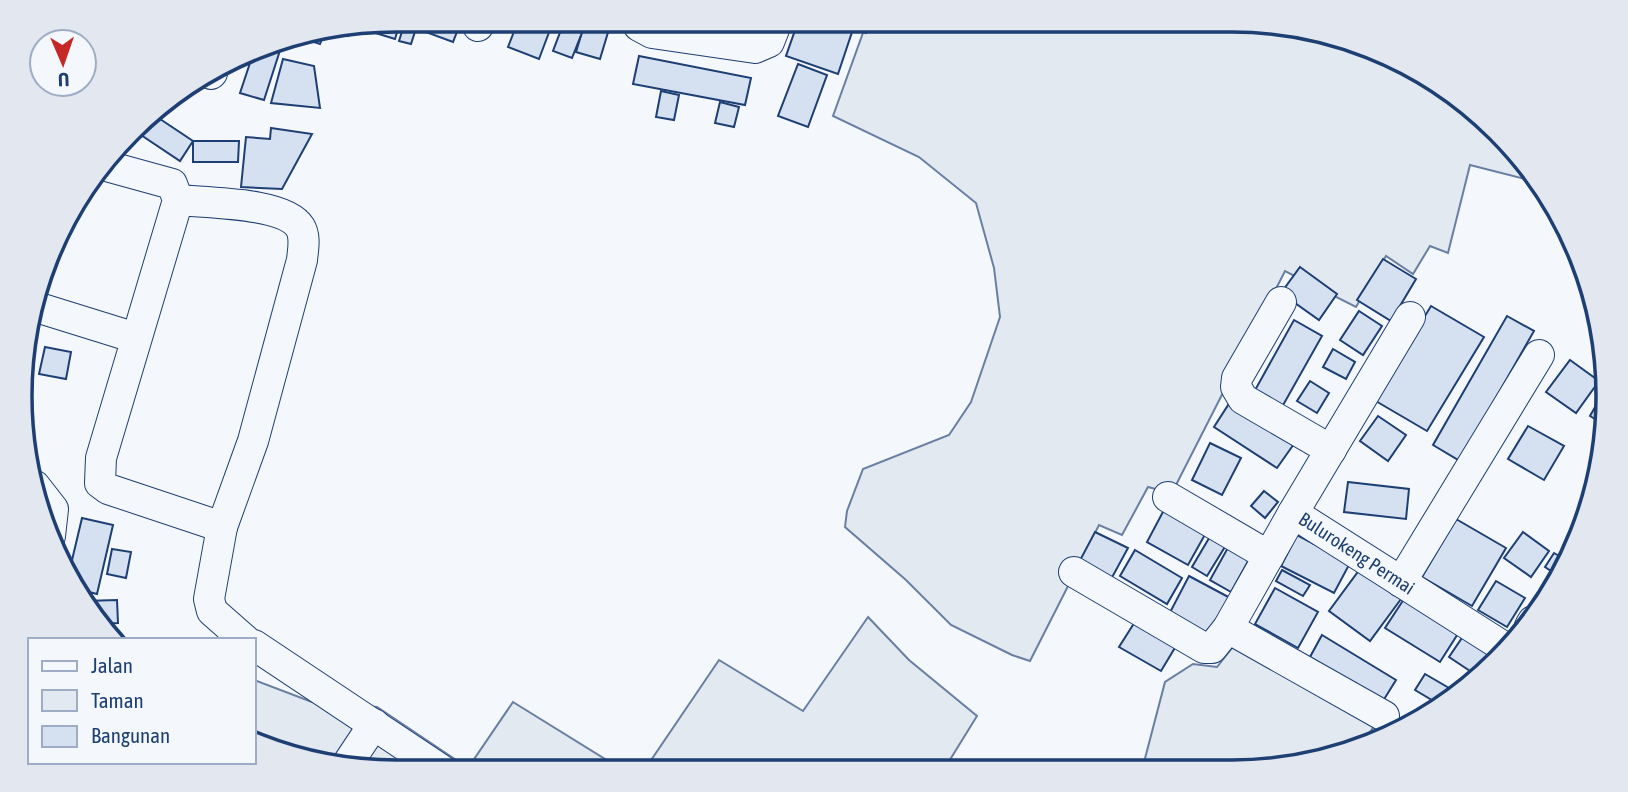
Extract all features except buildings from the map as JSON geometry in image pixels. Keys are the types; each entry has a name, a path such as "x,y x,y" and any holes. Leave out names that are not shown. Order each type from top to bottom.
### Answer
{"street":[{"path":"650,32 755,48 769,41 773,32"},
{"path":"112,168 172,184 178,200 101,458 100,483 108,489 222,527"},
{"path":"178,200 265,209 291,219 300,228 304,240 302,260 253,441 222,527 209,599 212,611 243,638"},
{"path":"1281,302 1237,378 1236,387 1243,399 1331,450"},
{"path":"42,309 136,338"},
{"name":"Bulurokeng Permai","path":"1410,317 1293,513 1499,644"},
{"path":"1401,582 1539,355"},
{"path":"1168,497 1269,556"},
{"path":"1074,572 1204,648 1214,647 1228,628 1293,513"},
{"path":"1228,628 1384,716"},
{"path":"256,646 427,760"},
{"path":"352,757 374,724"}],"green space":[{"path":"863,32 1256,32 1326,44 1371,59 1414,80 1454,107 1490,138 1525,179 1470,165 1448,253 1430,246 1413,274 1386,256 1356,307 1285,271 1176,485 1163,491 1148,487 1122,535 1099,525 1030,661 951,625 906,580 845,527 847,511 863,469 949,435 971,402 1000,317 994,268 976,203 919,157 833,116"},
{"path":"868,617 909,660 977,716 950,760 651,760 719,660 803,711"},
{"path":"1240,638 1381,716 1369,734 1303,753 1256,760 1145,760 1165,682 1193,664 1217,667"},
{"path":"256,681 312,702 377,707 456,760 372,760 348,757 302,748 257,733"},
{"path":"513,702 607,760 473,760"}]}
